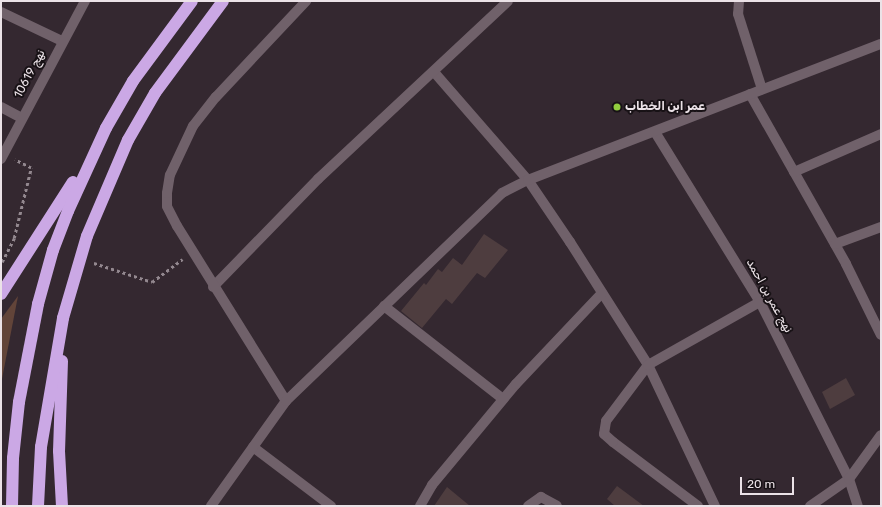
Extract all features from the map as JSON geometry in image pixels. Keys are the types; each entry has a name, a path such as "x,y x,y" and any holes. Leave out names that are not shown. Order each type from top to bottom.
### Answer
{"highway":[{"path":"1,294 44,231 133,81 192,1"},
{"path":"38,506 41,447 63,318 87,236 128,140 155,93 223,1"},
{"path":"12,506 13,458 19,402 38,304 68,211 106,128"},
{"path":"62,506 59,452 63,318"}],"street":[{"name":"نهج 10619","path":"1,159 62,41 85,1"},
{"path":"286,401 213,287 167,206 170,175 194,126 216,97 306,1"},
{"path":"213,287 318,180 508,1"},
{"path":"739,1 738,14 762,89"},
{"path":"1,12 62,41"},
{"path":"211,506 286,401 502,193 528,180 881,44"},
{"path":"434,72 528,180 602,293 648,365 714,506"},
{"path":"750,94 835,244 881,335"},
{"path":"1,106 22,118"},
{"name":"نهج عمر بن احمد","path":"655,132 760,302 849,479 858,506"},
{"path":"794,172 881,134"},
{"path":"835,244 881,227"},
{"path":"420,506 432,485 503,399 602,293"},
{"path":"698,506 604,434 606,421 648,365 760,302"},
{"path":"384,306 503,399"},
{"path":"810,506 849,479 881,435"},
{"path":"253,447 331,506"},
{"path":"528,506 540,497 557,506"}],"path":[{"path":"1,264 14,238 31,168"},
{"path":"141,278 152,282 178,262"}],"shaded area":[{"path":"18,296 1,384 1,319"}],"building":[{"path":"484,234 508,250 485,278 477,273 452,304 446,299 422,328 401,311 424,283 426,285 438,269 442,272 453,258 462,265"},
{"path":"846,378 855,395 830,409 822,392"},
{"path":"617,486 644,506 615,506 607,499"},
{"path":"447,487 470,506 434,506"}],"place":[{"name":"عمر ابن الخطاب","path":"617,107"}]}
